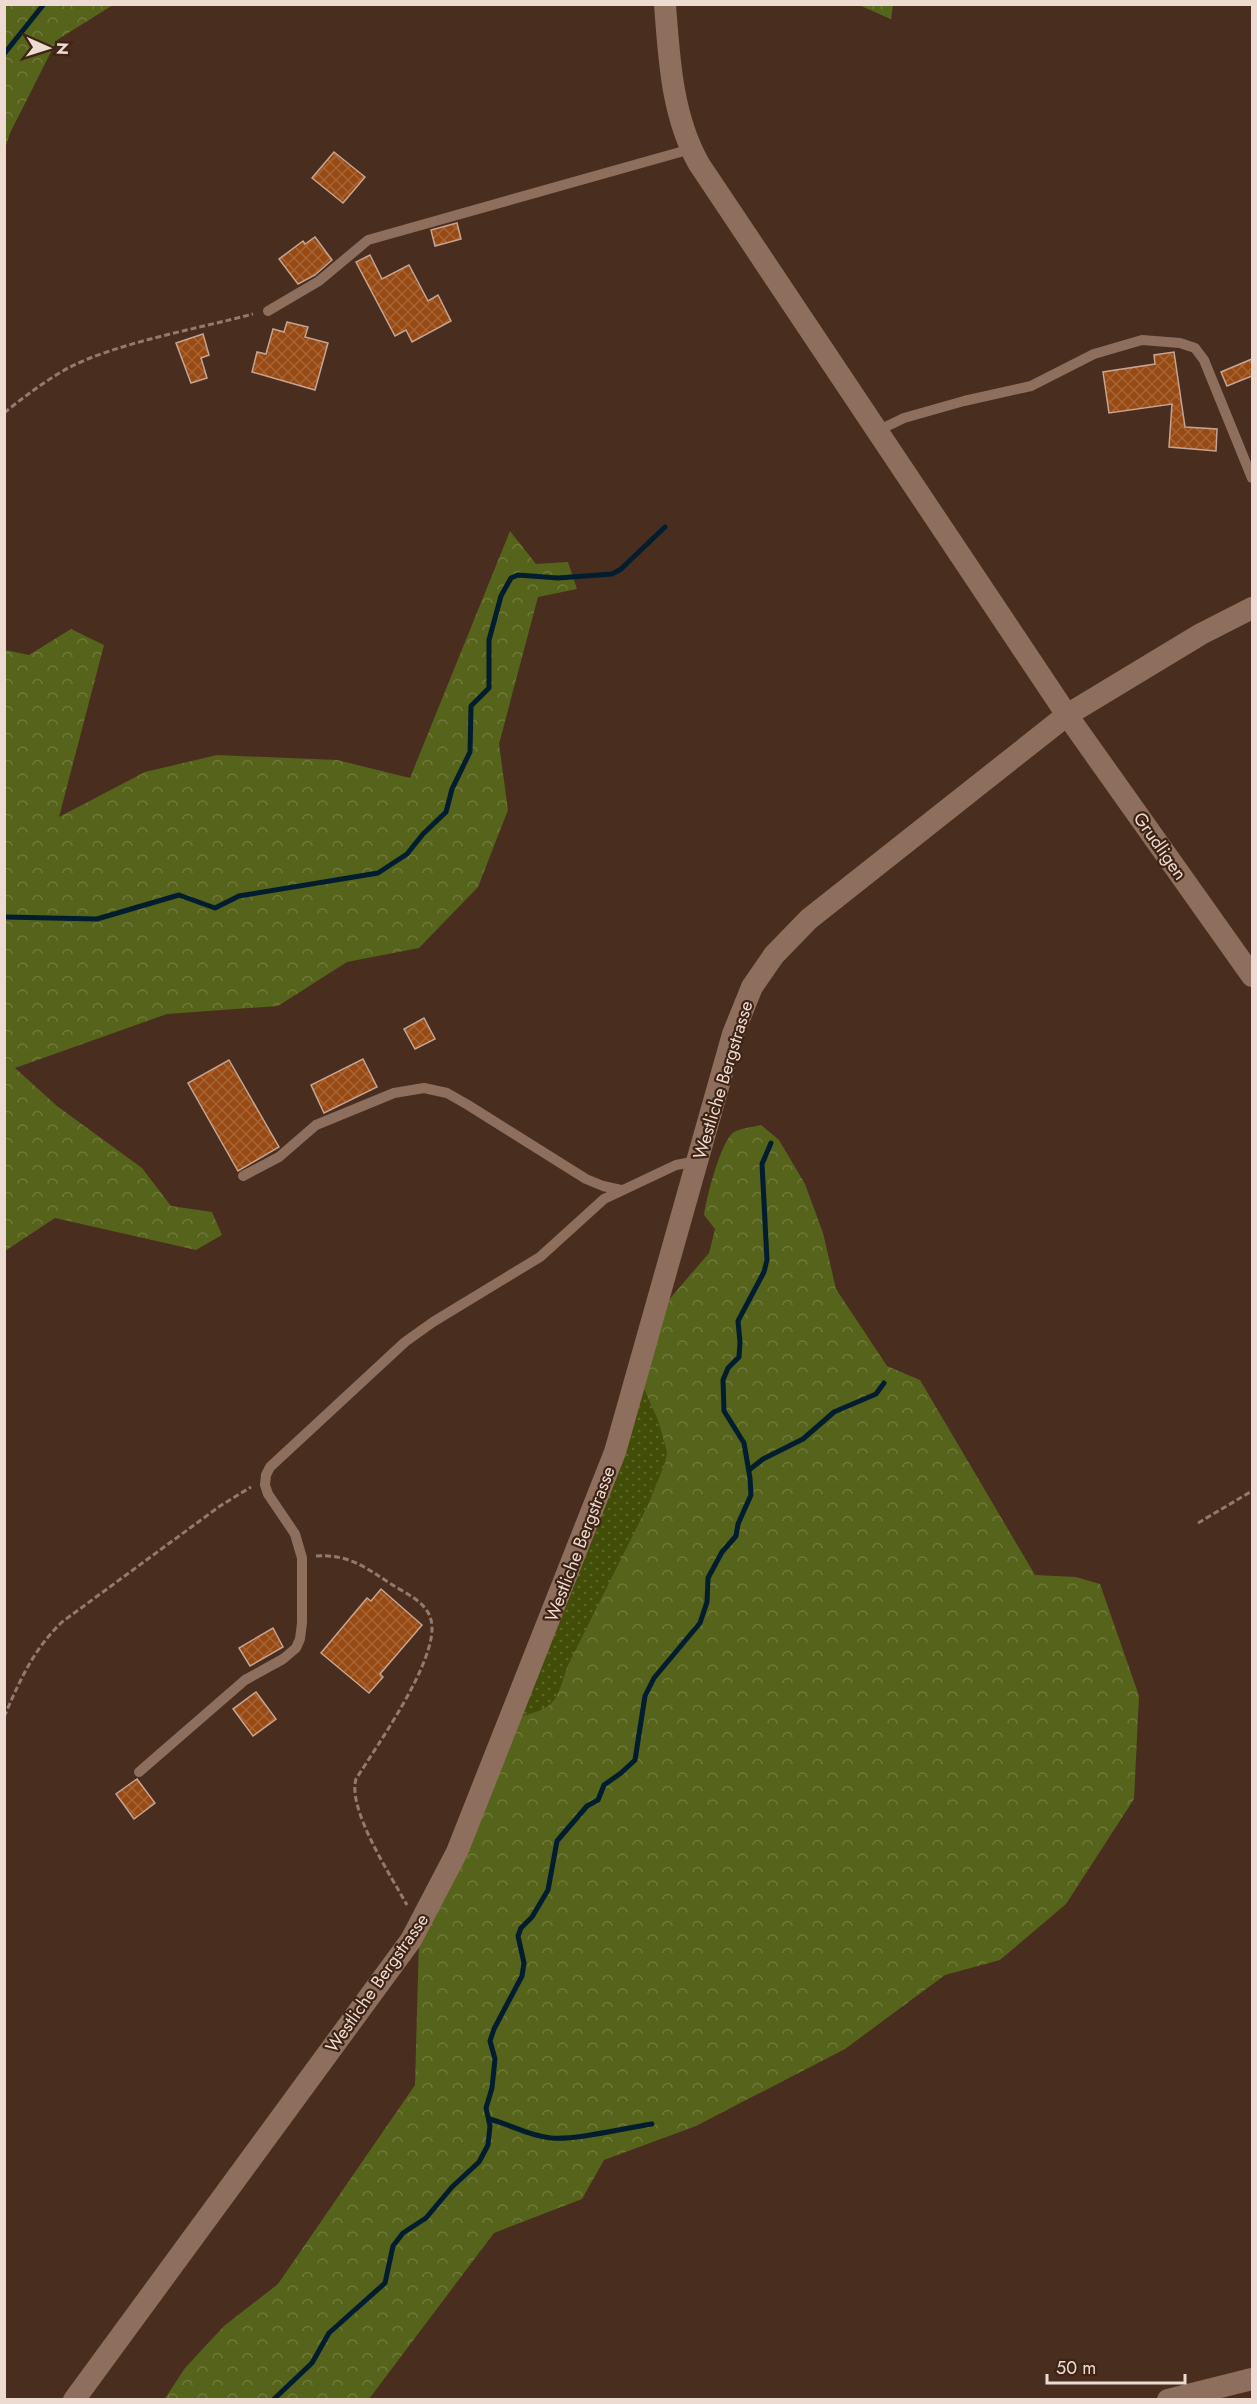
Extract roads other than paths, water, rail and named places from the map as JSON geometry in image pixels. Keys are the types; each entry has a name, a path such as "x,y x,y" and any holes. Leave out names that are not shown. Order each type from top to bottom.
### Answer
{"street":[{"name":"Grudligen","path":"665,4 677,108 691,149 876,431 1067,715 1252,976"},
{"name":"Westliche Bergstrasse","path":"74,2400 411,1940 457,1852 615,1452 733,1034 752,987 774,955 810,918 1067,715 1201,634 1252,608"},
{"path":"1167,2400 1252,2379"}],"lane":[{"path":"268,311 319,281 368,240 691,149"},
{"path":"876,431 924,413 1031,386 1094,354 1142,340 1180,343 1195,348 1204,360 1252,478"},
{"path":"243,1176 279,1157 316,1125 394,1093 424,1088 447,1093 586,1179 621,1190"},
{"path":"139,1773 245,1680 283,1659 296,1648 302,1623 302,1558 295,1534 268,1494 265,1485 270,1467 405,1342 433,1322 540,1257 604,1198 676,1165 697,1161"}],"waterway":[{"path":"4,54 44,4"},
{"path":"4,917 97,919 179,895 215,908 239,896 378,873 407,854 423,834 446,812 452,789 470,752 471,706 489,688 489,640 501,596 511,578 518,575 558,578 612,574 621,569 665,527"},
{"path":"273,2400 312,2363 329,2333 385,2283 393,2246 403,2233 426,2218 452,2187 479,2162 488,2145 490,2126 486,2108 492,2088 495,2059 490,2041 522,1976 524,1963 518,1936 521,1928 532,1917 548,1890 557,1841 587,1806 598,1800 604,1785 635,1760 645,1696 654,1678 700,1623 707,1602 708,1578 722,1552 736,1536 738,1524 751,1495 750,1478 744,1443 724,1411 723,1380 728,1368 739,1357 738,1321 764,1272 767,1260 762,1164 771,1143"},
{"path":"749,1470 763,1459 803,1439 834,1412 876,1394 884,1383"},
{"path":"489,2119 535,2135 551,2138 587,2136 652,2124"}]}
